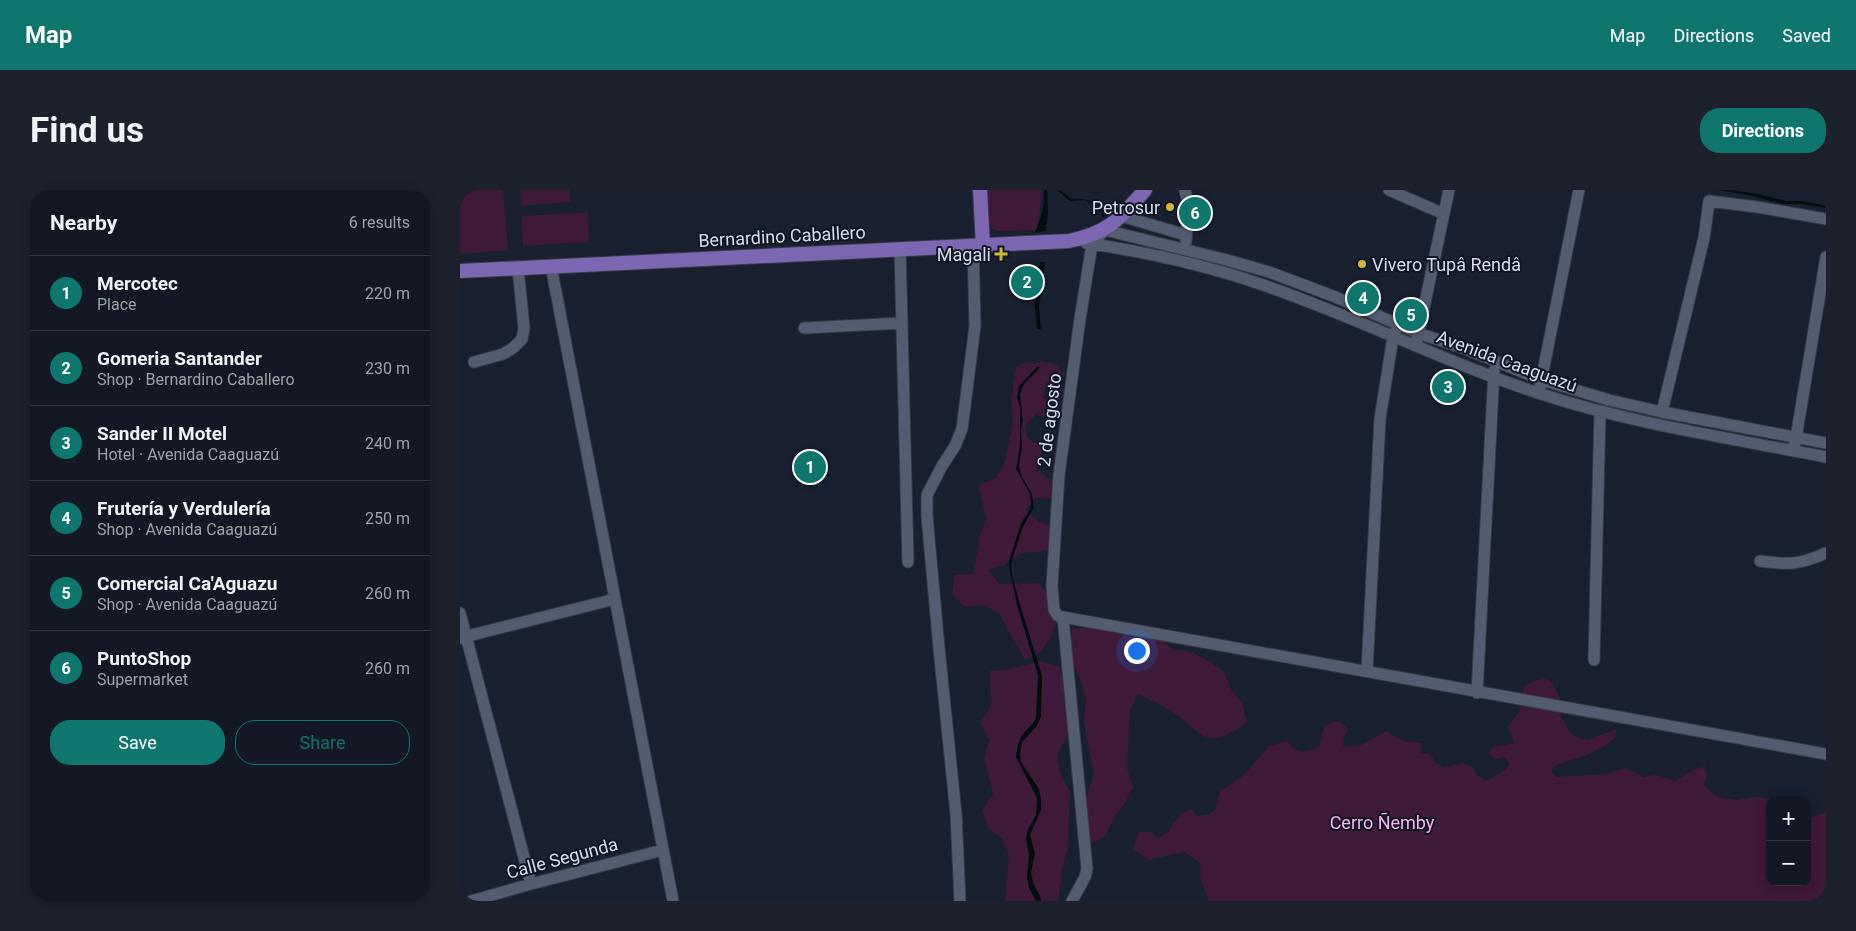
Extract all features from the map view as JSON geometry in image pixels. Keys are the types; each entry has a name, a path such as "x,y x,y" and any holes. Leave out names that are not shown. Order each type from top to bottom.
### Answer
{"main road":[{"path":"978,245 980,190"},
{"path":"1105,230 1145,190"},
{"name":"Bernardino Caballero","path":"460,271 1069,241 1088,237 1105,230"}],"street":[{"path":"1185,190 1188,204 1186,249"},
{"path":"1389,190 1444,214"},
{"path":"1415,346 1449,190"},
{"path":"1538,393 1579,190"},
{"path":"1662,412 1704,238 1710,196 1757,207 1826,219"},
{"path":"1121,216 1186,235"},
{"path":"1092,244 1105,230"},
{"name":"Avenida Caaguazú","path":"1105,230 1186,249 1269,272 1332,296 1418,333 1460,347 1542,380 1610,400 1662,412 1826,443"},
{"name":"Avenida Caaguazú","path":"1069,241 1127,250 1202,267 1263,285 1493,377 1600,412 1826,457"},
{"name":"2 de agosto","path":"1063,617 1058,616 1054,610 1052,586 1059,475 1092,244"},
{"path":"960,901 956,814 939,648 927,516 927,495 955,446 962,429 975,326 978,245"},
{"path":"900,249 908,562"},
{"path":"1794,451 1826,258"},
{"path":"551,266 673,901"},
{"path":"474,362 503,354 522,339 524,328 518,268"},
{"path":"804,328 902,323"},
{"path":"1367,672 1380,419 1393,337 1398,324"},
{"path":"1477,693 1495,362"},
{"path":"1594,660 1600,412"},
{"path":"1760,561 1784,565 1798,564 1826,553"},
{"path":"463,637 614,599"},
{"path":"460,613 463,637 531,884"},
{"path":"1072,901 1085,877 1087,869 1063,617 1477,693 1826,754"},
{"name":"Calle Segunda","path":"471,901 663,850"}],"green space":[{"path":"460,190 503,190 508,250 460,254"},
{"path":"520,190 569,190 570,202 521,206"},
{"path":"987,190 1042,190 1038,230 999,231 992,229"},
{"path":"588,212 589,242 523,246 521,216"},
{"path":"1041,361 1056,364 1064,374 1061,387 1045,388 1043,399 1050,398 1056,401 1060,411 1056,418 1043,417 1036,414 1026,426 1027,438 1043,447 1037,469 1052,481 1055,499 1037,497 1025,510 1040,522 1058,528 1057,547 1038,552 1020,553 1005,565 988,570 1000,584 1039,583 1051,599 1059,618 1042,651 1026,660 999,613 983,605 965,607 952,594 954,575 974,574 979,537 986,520 979,485 996,478 1005,461 1013,423 1011,404 1016,367 1027,362 1035,363"},
{"path":"1099,626 1159,636 1172,649 1192,652 1209,661 1224,672 1231,689 1242,703 1247,722 1222,737 1206,737 1170,710 1138,694 1130,711 1127,768 1133,787 1105,836 1090,845 1080,830 1087,794 1094,776 1084,720 1086,700 1069,648 1072,629"},
{"path":"1040,661 1059,666 1070,703 1066,738 1057,755 1060,774 1070,791 1068,849 1063,866 1058,901 1005,901 1009,856 1002,839 988,827 982,810 993,794 984,758 989,740 980,723 991,707 990,671 1010,669"},
{"name":"Cerro Ñemby","path":"1542,678 1551,681 1560,698 1561,716 1570,733 1578,738 1588,740 1616,729 1615,738 1604,746 1580,758 1562,763 1551,770 1556,777 1606,774 1625,768 1644,777 1654,775 1676,781 1694,770 1705,766 1707,777 1703,785 1717,797 1737,800 1756,797 1766,798 1766,886 1811,886 1811,818 1826,812 1826,901 1209,901 1201,880 1200,863 1184,852 1148,860 1133,849 1139,832 1151,832 1158,838 1168,831 1180,815 1191,809 1198,816 1207,815 1215,810 1220,791 1244,775 1269,746 1287,741 1298,750 1310,751 1319,746 1324,727 1332,722 1342,722 1348,730 1343,738 1343,747 1361,745 1386,731 1403,741 1422,743 1421,753 1430,754 1435,762 1444,767 1463,763 1473,767 1477,775 1486,781 1504,771 1510,764 1504,757 1495,759 1488,753 1495,747 1514,743 1508,726 1521,708 1525,685"}],"shaded area":[{"path":"1044,190 1047,190 1048,213 1046,231 1035,232 1042,212"},
{"path":"1057,190 1062,191 1071,199 1082,199 1090,201 1105,212 1104,217 1102,217 1101,211 1085,200 1070,201"},
{"path":"1718,190 1758,194 1786,201 1803,201 1826,206 1826,208 1802,204 1783,204 1753,196"},
{"path":"1040,262 1045,262 1039,307 1041,329 1037,329 1035,306"},
{"path":"1037,367 1040,367 1024,384 1020,394 1023,420 1019,466 1022,477 1032,494 1034,507 1023,527 1011,563 1012,576 1042,676 1041,717 1036,727 1022,742 1020,756 1021,762 1039,789 1041,798 1041,810 1030,835 1035,854 1031,872 1033,883 1041,901 1036,901 1029,888 1027,877 1029,855 1026,839 1028,829 1036,815 1037,798 1016,757 1022,735 1036,718 1038,675 1017,605 1009,561 1021,523 1030,510 1031,504 1030,494 1016,469 1020,446 1020,407 1017,398 1019,386"}],"place":[{"name":"Petrosur","path":"1170,207"},
{"name":"PuntoShop","path":"1195,213"},
{"name":"Magali","path":"1001,254"},
{"name":"Vivero Tupâ Rendâ","path":"1362,264"},
{"name":"Gomeria Santander","path":"1027,282"},
{"name":"Frutería y Verdulería","path":"1363,298"},
{"name":"Comercial Ca'Aguazu","path":"1411,315"},
{"name":"Sander II Motel","path":"1448,387"},
{"name":"Mercotec","path":"810,467"}]}
